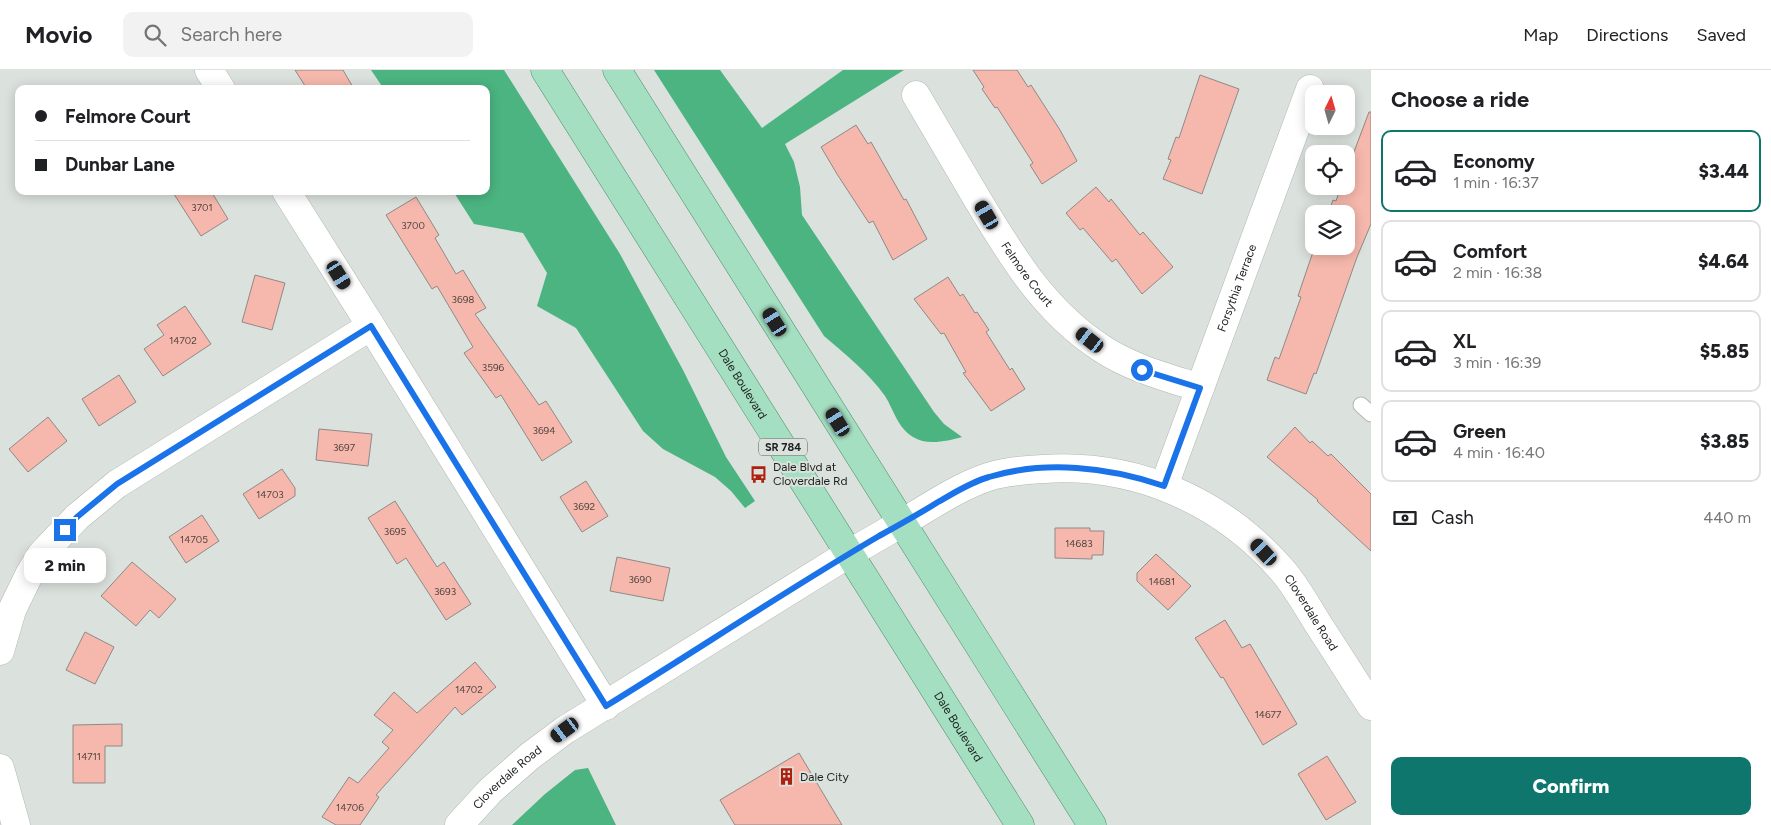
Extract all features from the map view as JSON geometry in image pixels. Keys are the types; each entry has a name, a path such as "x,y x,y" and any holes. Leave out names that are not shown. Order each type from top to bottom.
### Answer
{"main road":[{"name":"Dale Boulevard","path":"545,70 1020,825"},
{"path":"617,70 1092,825"}],"street":[{"path":"209,70 218,85"},
{"name":"Felmore Court","path":"916,95 1008,250 1060,316 1102,349 1142,370 1200,388"},
{"name":"Forsythia Terrace","path":"1164,486 1305,104"},
{"path":"289,195 606,706"},
{"path":"0,651 12,610 29,575 41,555 77,517 117,484 371,326"},
{"name":"Cloverdale Road","path":"459,825 490,791 530,756 565,730 850,553 902,523 968,486 989,477 1022,470 1063,468 1104,470 1144,479 1196,500 1230,522 1255,542 1283,572 1368,696"},
{"path":"0,768 16,825"}],"green space":[{"path":"371,70 504,70 620,254 683,370 726,457 755,501 745,508 731,491 715,477 663,449 643,431 576,328 537,306 547,273 523,233 474,224 456,195 490,195 490,85 381,85"},
{"path":"654,70 720,70 762,128 843,70 904,70 785,144 794,162 800,187 802,215 934,412 944,424 962,437 931,442 913,437 899,423 885,396 871,379 824,336"},
{"path":"588,768 616,825 512,825 545,794 575,770"}],"building":[{"path":"295,70 343,70 352,85 304,85"},
{"path":"973,70 1017,70 1028,87 1031,85 1060,130 1077,161 1042,184 1030,165 1033,163 997,107 995,108 982,89 984,87"},
{"path":"1200,75 1239,89 1202,194 1163,179 1171,160 1168,159 1176,137 1179,138"},
{"path":"1369,112 1371,112 1371,224 1357,257 1316,374 1314,373 1306,394 1267,380 1275,357 1279,359 1301,297 1298,296 1312,255 1355,255 1355,205 1331,205 1333,200 1336,201 1338,195 1355,195 1355,149"},
{"path":"856,125 868,144 871,142 904,200 906,199 927,239 893,260 873,221 869,223 821,147"},
{"path":"1096,187 1109,202 1111,199 1140,235 1143,232 1173,267 1142,294 1116,259 1112,262 1083,228 1080,230 1066,213"},
{"path":"175,195 213,195 228,219 201,236"},
{"path":"416,197 439,235 435,238 456,274 463,270 486,308 475,314 539,405 546,401 572,442 542,461 501,395 496,398 464,353 473,347 437,286 432,289 386,215"},
{"path":"255,275 285,283 272,330 242,322"},
{"path":"948,277 960,296 963,294 975,313 977,312 989,330 986,332 1010,370 1012,368 1025,389 991,411 963,373 966,372 944,333 941,334 914,299"},
{"path":"185,306 211,344 163,376 144,349 164,335 157,325"},
{"path":"119,375 136,402 99,426 82,399"},
{"path":"48,417 67,441 28,472 9,449"},
{"path":"1295,427 1310,443 1312,441 1328,456 1331,454 1371,494 1371,551 1318,500 1267,457"},
{"path":"319,429 372,434 368,466 316,460"},
{"path":"282,469 295,488 295,496 259,519 243,494"},
{"path":"586,481 608,516 582,532 560,497"},
{"path":"395,501 437,567 444,562 471,604 446,620 406,558 397,564 368,518"},
{"path":"202,515 219,541 186,563 169,537"},
{"path":"1055,528 1090,528 1090,531 1104,531 1103,555 1092,555 1092,559 1055,558"},
{"path":"1156,554 1191,586 1168,610 1137,581 1137,573"},
{"path":"617,557 670,568 663,601 610,591"},
{"path":"132,562 176,599 159,618 150,610 136,626 101,596"},
{"path":"1225,620 1242,648 1250,644 1297,724 1263,745 1223,677 1221,678 1195,638"},
{"path":"85,632 114,647 95,684 66,670"},
{"path":"475,662 496,687 462,715 455,707 376,795 379,797 360,825 336,825 322,817 349,777 358,783 389,748 382,742 393,730 374,715 394,692 417,713"},
{"path":"122,724 122,746 105,746 105,783 73,783 73,725"},
{"name":"Dale City","path":"799,753 842,825 735,825 720,800"},
{"path":"1327,756 1356,802 1326,820 1298,774"}],"place":[{"name":"Dale Blvd at Cloverdale Rd","path":"759,474"},
{"name":"Dale City","path":"786,777"}],"route":[{"path":"65,530 77,517 117,484 371,326 606,706 850,553 968,486 989,477 1022,470 1063,468 1104,470 1144,479 1164,486 1200,388 1142,370"}]}
